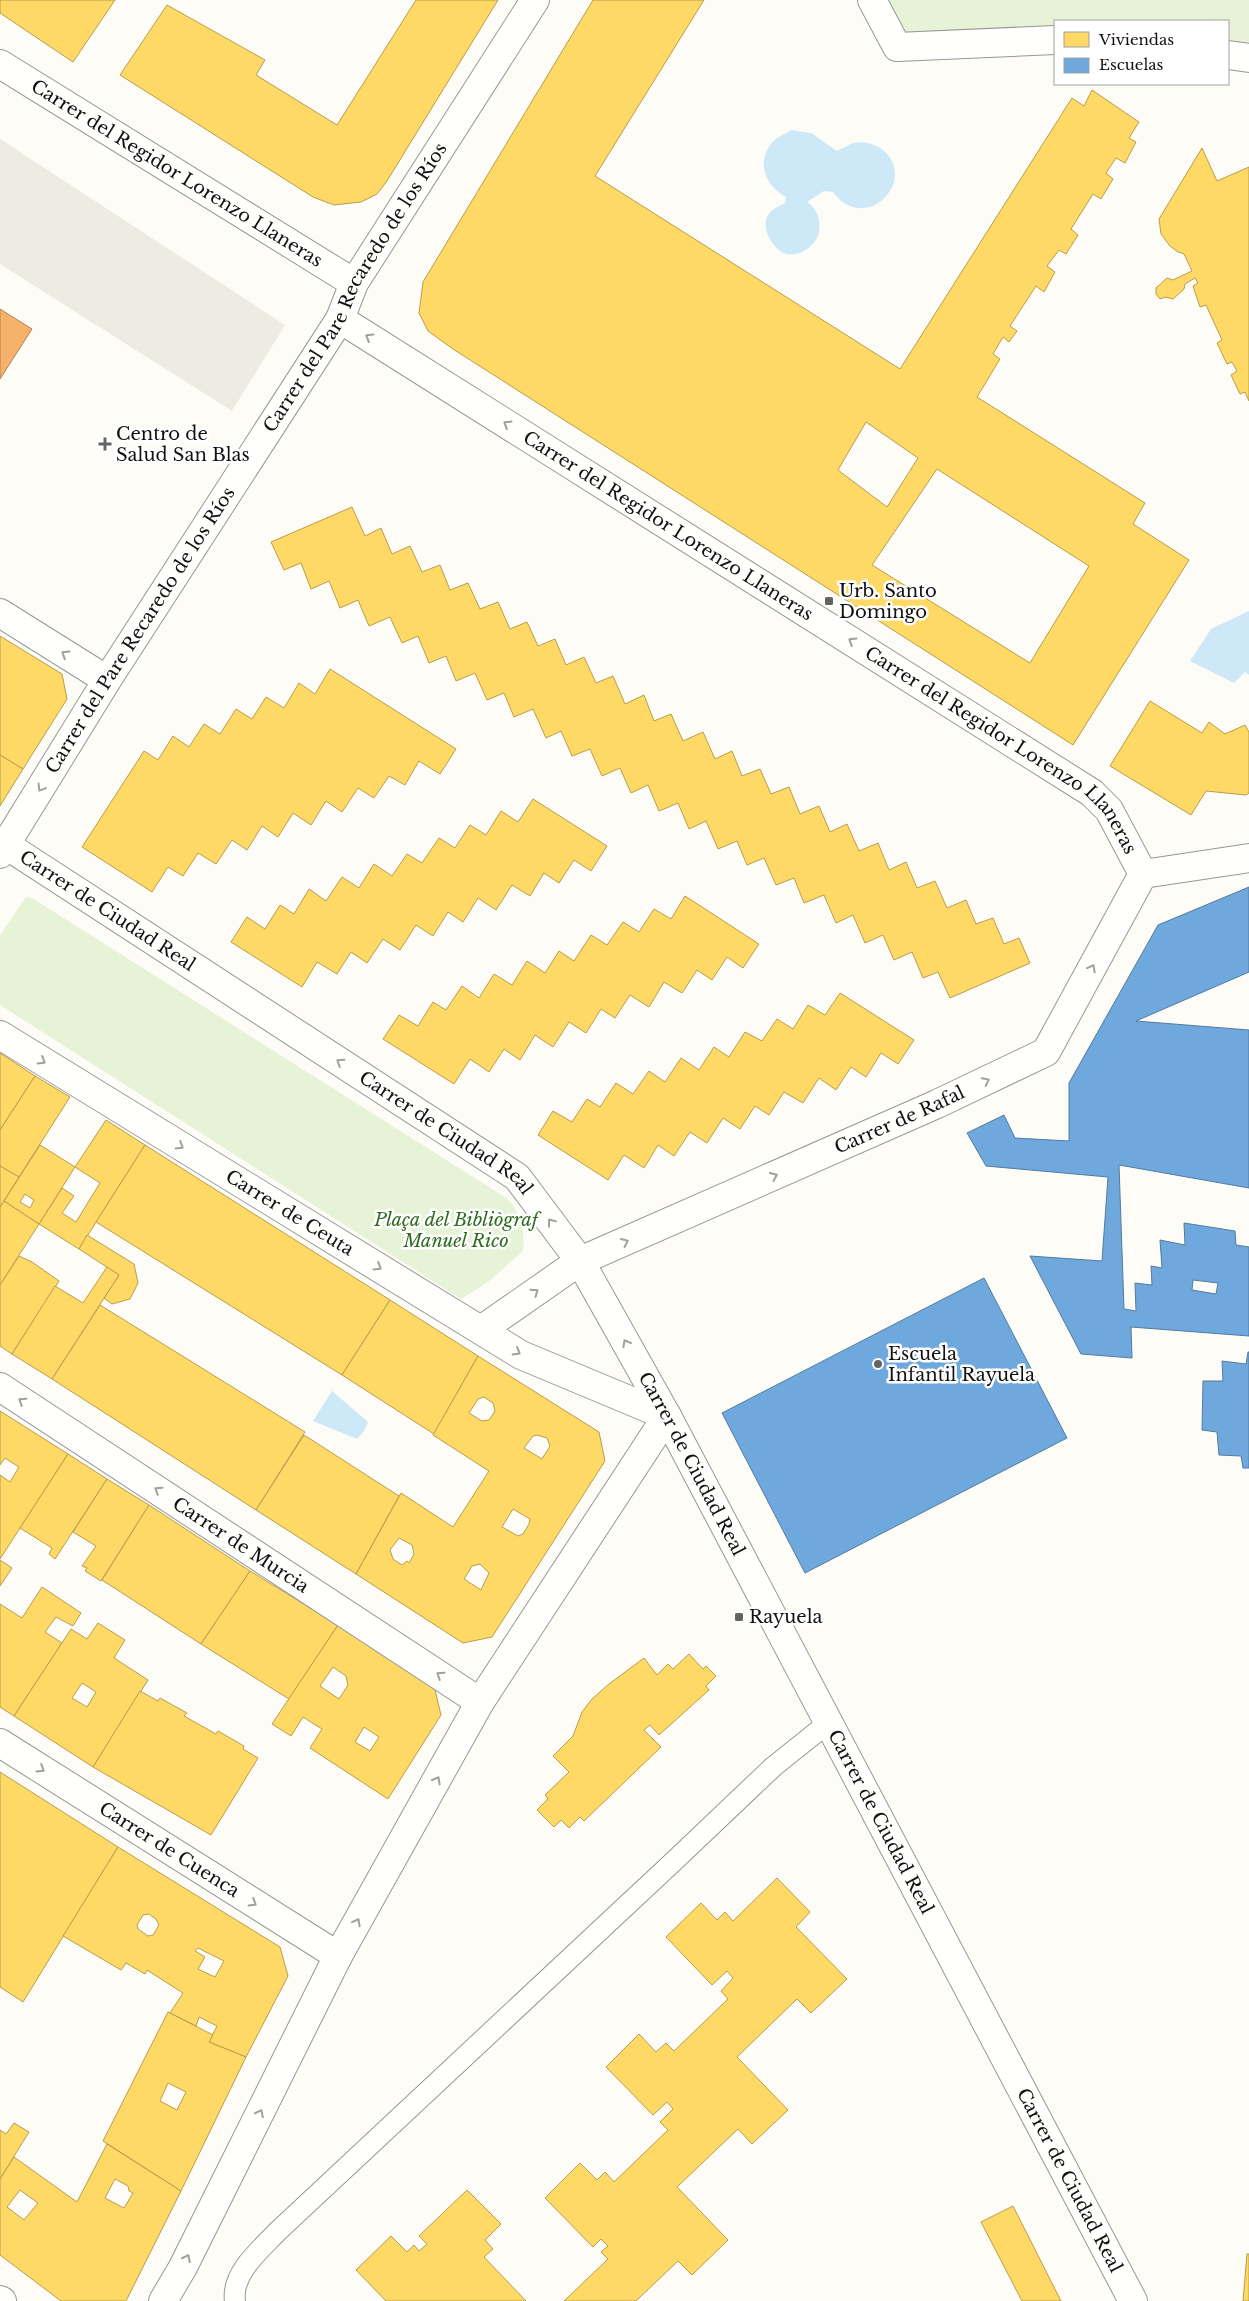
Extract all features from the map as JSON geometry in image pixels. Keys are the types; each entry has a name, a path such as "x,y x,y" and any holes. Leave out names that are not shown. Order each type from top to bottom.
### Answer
{"street":[{"name":"Carrer del Pare Recaredo de los Ríos","path":"3,849 107,680 340,319 354,283 535,0"},
{"path":"872,0 897,47 1054,40"},
{"path":"1229,55 1249,58"},
{"name":"Carrer del Regidor Lorenzo Llaneras","path":"0,64 354,283"},
{"name":"Carrer del Regidor Lorenzo Llaneras","path":"340,319 1092,793 1109,810 1143,874"},
{"path":"0,613 107,680"},
{"name":"Carrer de Ciudad Real","path":"3,849 517,1177 580,1261 667,1416 1133,2301"},
{"path":"1143,874 1249,858"},
{"name":"Carrer de Rafal","path":"481,1330 580,1261 937,1104 1046,1052 1143,874"},
{"name":"Carrer de Ceuta","path":"0,1035 521,1355 667,1416"},
{"name":"Carrer de Murcia","path":"0,1387 480,1702"},
{"path":"163,2301 183,2267 338,1956 480,1702 667,1416"},
{"name":"Carrer de Cuenca","path":"0,1744 338,1956"}],"lane":[{"path":"236,2301 234,2295 244,2268 278,2231 673,1862 773,1766 828,1723"}],"green space":[{"path":"872,0 1249,0 1249,58 1229,55 1229,20 1054,20 1054,40 897,47"},
{"name":"Plaça del Bibliògraf Manuel Rico","path":"26,897 32,898 508,1199 519,1216 524,1237 523,1251 488,1282 461,1299 0,1005 0,935"}],"shaded area":[{"path":"0,139 285,325 232,411 0,264"}],"water":[{"path":"791,130 811,133 837,151 857,142 874,145 880,148 891,160 895,173 892,187 885,198 873,206 860,208 846,204 833,192 824,191 807,202 818,215 819,232 817,238 804,251 786,254 780,251 771,241 767,231 766,221 768,215 775,208 785,203 786,197 773,187 769,181 765,174 764,159 771,144"},
{"path":"1249,611 1249,675 1245,672 1234,683 1190,661 1211,629"},
{"path":"332,1391 368,1422 364,1431 357,1439 313,1421"}],"building: Viviendas":[{"path":"0,0 115,0 73,62 0,13"},
{"path":"416,0 498,0 387,181 377,194 361,202 334,205 313,197 120,75 167,5 265,60 256,75 337,125"},
{"path":"593,0 704,0 595,176 900,369 1072,98 1084,106 1092,90 1139,122 1129,138 1136,142 1125,163 1116,158 1106,173 1113,179 1101,199 1093,194 1071,229 1078,235 1066,254 1059,250 1047,266 1055,272 1044,292 1036,286 1010,326 1017,331 1009,342 1003,337 993,354 1000,359 977,397 1145,503 1133,524 1189,560 1073,745 453,349 428,331 419,313 423,282","holes":["866,422 918,458 887,507 838,470","937,469 1089,566 1030,663 872,565"]},
{"path":"1202,148 1217,181 1249,167 1249,401 1245,392 1240,394 1231,375 1237,371 1232,362 1227,364 1217,343 1222,340 1206,305 1200,307 1193,286 1198,283 1195,278 1185,284 1184,289 1173,299 1166,297 1160,299 1156,294 1156,288 1167,278 1173,280 1192,271 1184,254 1170,246 1161,234 1159,219"},
{"path":"352,507 365,536 381,528 392,554 410,546 422,572 440,565 450,590 468,583 480,609 498,602 510,629 527,622 538,646 555,639 566,665 584,657 596,683 613,676 625,704 644,695 654,721 671,714 683,741 703,732 715,759 732,751 742,776 760,769 771,794 789,787 800,814 819,806 830,832 847,824 859,851 878,843 889,870 906,862 917,888 935,881 947,908 966,900 976,924 993,918 1004,944 1019,938 1030,963 950,998 938,972 923,978 912,952 894,960 883,935 865,943 853,915 836,923 824,895 804,903 794,878 776,885 764,858 747,865 737,841 718,849 706,821 689,829 678,803 659,811 648,785 631,793 620,768 602,776 590,749 572,756 561,731 546,738 533,709 514,717 504,693 487,700 475,673 456,681 446,656 429,663 418,636 402,643 390,617 369,626 358,600 340,608 329,581 311,589 301,563 284,570 271,542"},
{"path":"0,636 62,674 67,699 23,769 0,755"},
{"path":"330,669 456,749 440,774 419,761 405,785 389,776 374,798 358,788 342,812 326,801 311,825 293,813 278,837 262,826 247,850 232,840 216,864 198,853 183,876 168,867 152,892 82,847 144,751 158,760 173,736 189,747 204,724 220,734 236,709 252,719 266,697 284,708 299,683 315,694"},
{"path":"1150,701 1202,733 1209,722 1225,734 1245,725 1249,732 1249,793 1246,795 1206,791 1191,815 1110,766"},
{"path":"0,755 23,769 0,806"},
{"path":"533,799 607,846 591,871 574,860 559,883 544,873 530,896 512,885 496,910 478,898 463,922 448,912 433,936 416,925 400,950 383,939 367,963 351,952 337,974 317,962 302,987 231,942 247,917 265,929 280,905 294,914 309,889 326,901 342,877 359,888 374,864 392,876 407,854 422,863 439,838 455,848 470,825 486,835 501,811 518,822"},
{"path":"685,896 759,944 743,968 727,957 712,980 697,970 682,993 664,982 649,1007 630,995 615,1018 601,1009 586,1033 569,1022 553,1047 535,1035 520,1060 504,1049 489,1072 470,1059 454,1084 383,1039 399,1015 418,1026 433,1002 446,1010 462,986 479,998 494,974 512,985 527,961 545,973 559,951 574,961 591,935 607,945 623,922 639,932 654,909 671,919"},
{"path":"840,993 914,1040 898,1064 881,1053 866,1077 851,1067 836,1090 819,1078 803,1103 784,1092 769,1115 755,1106 740,1129 723,1118 707,1143 690,1132 674,1156 658,1145 644,1168 624,1155 608,1180 538,1135 553,1111 572,1122 587,1099 600,1107 616,1083 633,1094 649,1071 665,1082 681,1058 699,1070 714,1047 729,1057 745,1032 762,1041 777,1019 793,1029 808,1005 825,1015"},
{"path":"0,1053 35,1076 0,1130"},
{"path":"35,1076 70,1097 19,1177 0,1166 0,1130"},
{"path":"106,1120 145,1145 79,1249 39,1224 62,1188 74,1196 62,1213 76,1222 100,1183 75,1167"},
{"path":"40,1145 75,1167 39,1224 4,1201","holes":["25,1194 34,1200 30,1208 20,1202"]},
{"path":"145,1145 390,1300 342,1375 96,1222"},
{"path":"0,1166 19,1177 0,1207"},
{"path":"4,1201 39,1224 0,1285 0,1207"},
{"path":"87,1235 134,1264 138,1283 130,1299 112,1304 104,1298 119,1275 79,1249"},
{"path":"19,1256 32,1262 59,1281 12,1354 0,1346 0,1285"},
{"path":"107,1267 119,1275 52,1379 12,1354 55,1286 83,1303"},
{"path":"390,1300 478,1356 434,1434 342,1375"},
{"path":"100,1305 305,1432 256,1510 52,1379"},
{"path":"478,1356 599,1432 605,1461 492,1637 463,1643 356,1574 401,1493 453,1527 489,1471 433,1435","holes":["484,1397 493,1403 495,1411 489,1420 482,1421 469,1413 478,1399","537,1435 547,1438 550,1446 542,1459 524,1448 533,1436","513,1509 530,1519 523,1534 518,1536 502,1527","399,1538 412,1545 414,1554 409,1563 407,1561 402,1565 393,1559 390,1550","480,1564 489,1573 481,1590 464,1579 472,1566"]},
{"path":"0,1411 68,1454 0,1559 0,1475 10,1482 19,1467 5,1458 0,1465"},
{"path":"304,1435 399,1496 356,1574 256,1510"},
{"path":"68,1454 107,1479 55,1559 49,1554 52,1548 20,1528"},
{"path":"107,1479 149,1505 101,1581 85,1571 87,1568 82,1566 96,1546 73,1532"},
{"path":"149,1505 250,1571 201,1644 102,1580"},
{"path":"0,1560 12,1568 0,1586"},
{"path":"250,1571 338,1625 289,1699 201,1644"},
{"path":"42,1587 81,1613 73,1626 56,1617 45,1632 62,1643 14,1716 0,1707 0,1604 22,1618"},
{"path":"98,1623 125,1640 114,1658 148,1680 93,1767 14,1716 71,1629 87,1639","holes":["82,1683 96,1692 87,1707 72,1698"]},
{"path":"338,1625 434,1686 441,1715 388,1799 310,1748 322,1729 303,1717 291,1736 272,1724","holes":["333,1667 346,1676 348,1685 339,1699 320,1686","364,1727 379,1737 370,1751 355,1742"]},
{"path":"689,1654 703,1669 706,1666 716,1676 706,1686 709,1690 659,1735 650,1725 644,1730 661,1747 584,1821 580,1817 569,1828 561,1820 554,1827 537,1810 548,1799 545,1795 569,1772 553,1756 573,1736 582,1712 592,1699 644,1658 657,1675 668,1664 673,1669"},
{"path":"140,1691 158,1701 160,1698 187,1713 184,1716 216,1734 218,1731 244,1746 243,1749 258,1758 211,1835 93,1767"},
{"path":"0,1772 118,1847 23,2002 0,1987"},
{"path":"118,1847 280,1947 288,1976 246,2057 209,2042 217,2026 199,2017 196,2026 170,2013 183,1993 147,1970 145,1974 126,1963 121,1970 63,1936","holes":["149,1914 156,1919 159,1925 153,1935 148,1936 138,1929 137,1925 143,1915","198,1948 224,1961 215,1977 198,1969 205,1957 195,1951"]},
{"path":"777,1878 810,1912 796,1927 847,1979 811,2013 797,1999 737,2057 788,2110 752,2144 738,2129 677,2187 728,2240 692,2275 678,2261 636,2301 564,2301 608,2259 601,2252 608,2246 601,2239 593,2247 545,2198 580,2163 597,2180 605,2172 614,2182 668,2130 660,2122 673,2109 667,2102 653,2115 606,2067 639,2034 656,2052 666,2043 674,2051 728,1999 721,1991 733,1978 727,1971 712,1985 666,1937 701,1903 717,1920 725,1912 733,1921"},
{"path":"168,2012 213,2035 209,2042 246,2057 181,2191 103,2141","holes":["168,2083 186,2092 177,2110 160,2101"]},
{"path":"14,2123 29,2132 0,2179 0,2130 6,2134"},
{"path":"107,2144 181,2191 126,2301 61,2301 0,2255 0,2179 14,2157 77,2202","holes":["115,2179 128,2186 129,2191 133,2193 124,2208 105,2198","20,2190 38,2203 24,2220 7,2207"]},
{"path":"467,2190 501,2224 485,2240 493,2249 484,2257 526,2301 386,2301 356,2270 391,2236 407,2252 414,2245 419,2251 427,2244 419,2236"},
{"path":"1013,2206 1061,2301 1022,2301 981,2222"},
{"path":"1247,2254 1249,2254 1249,2301 1243,2301"}],"building: Escuelas":[{"path":"1249,887 1249,972 1136,1021 1249,1030 1249,1188 1119,1165 1124,1309 1136,1311 1135,1283 1152,1285 1151,1266 1162,1268 1160,1240 1185,1245 1184,1223 1235,1231 1236,1245 1249,1247 1249,1336 1131,1327 1132,1358 1081,1354 1030,1256 1102,1261 1108,1177 986,1166 967,1133 1004,1115 1015,1138 1069,1141 1069,1083 1158,925","holes":["1193,1280 1218,1283 1216,1294 1192,1290"]},
{"path":"984,1278 1067,1438 805,1573 722,1413"},
{"path":"1248,1352 1249,1468 1243,1468 1241,1456 1219,1455 1217,1432 1202,1430 1203,1381 1223,1381 1222,1361 1246,1364"}],"building: Salud":[{"path":"0,309 32,329 0,379"}],"place":[{"name":"Centro de Salud San Blas","path":"105,444"},
{"name":"Urb. Santo Domingo","path":"829,601"},
{"name":"Escuela Infantil Rayuela","path":"878,1364"},
{"name":"Rayuela","path":"739,1617"}]}
